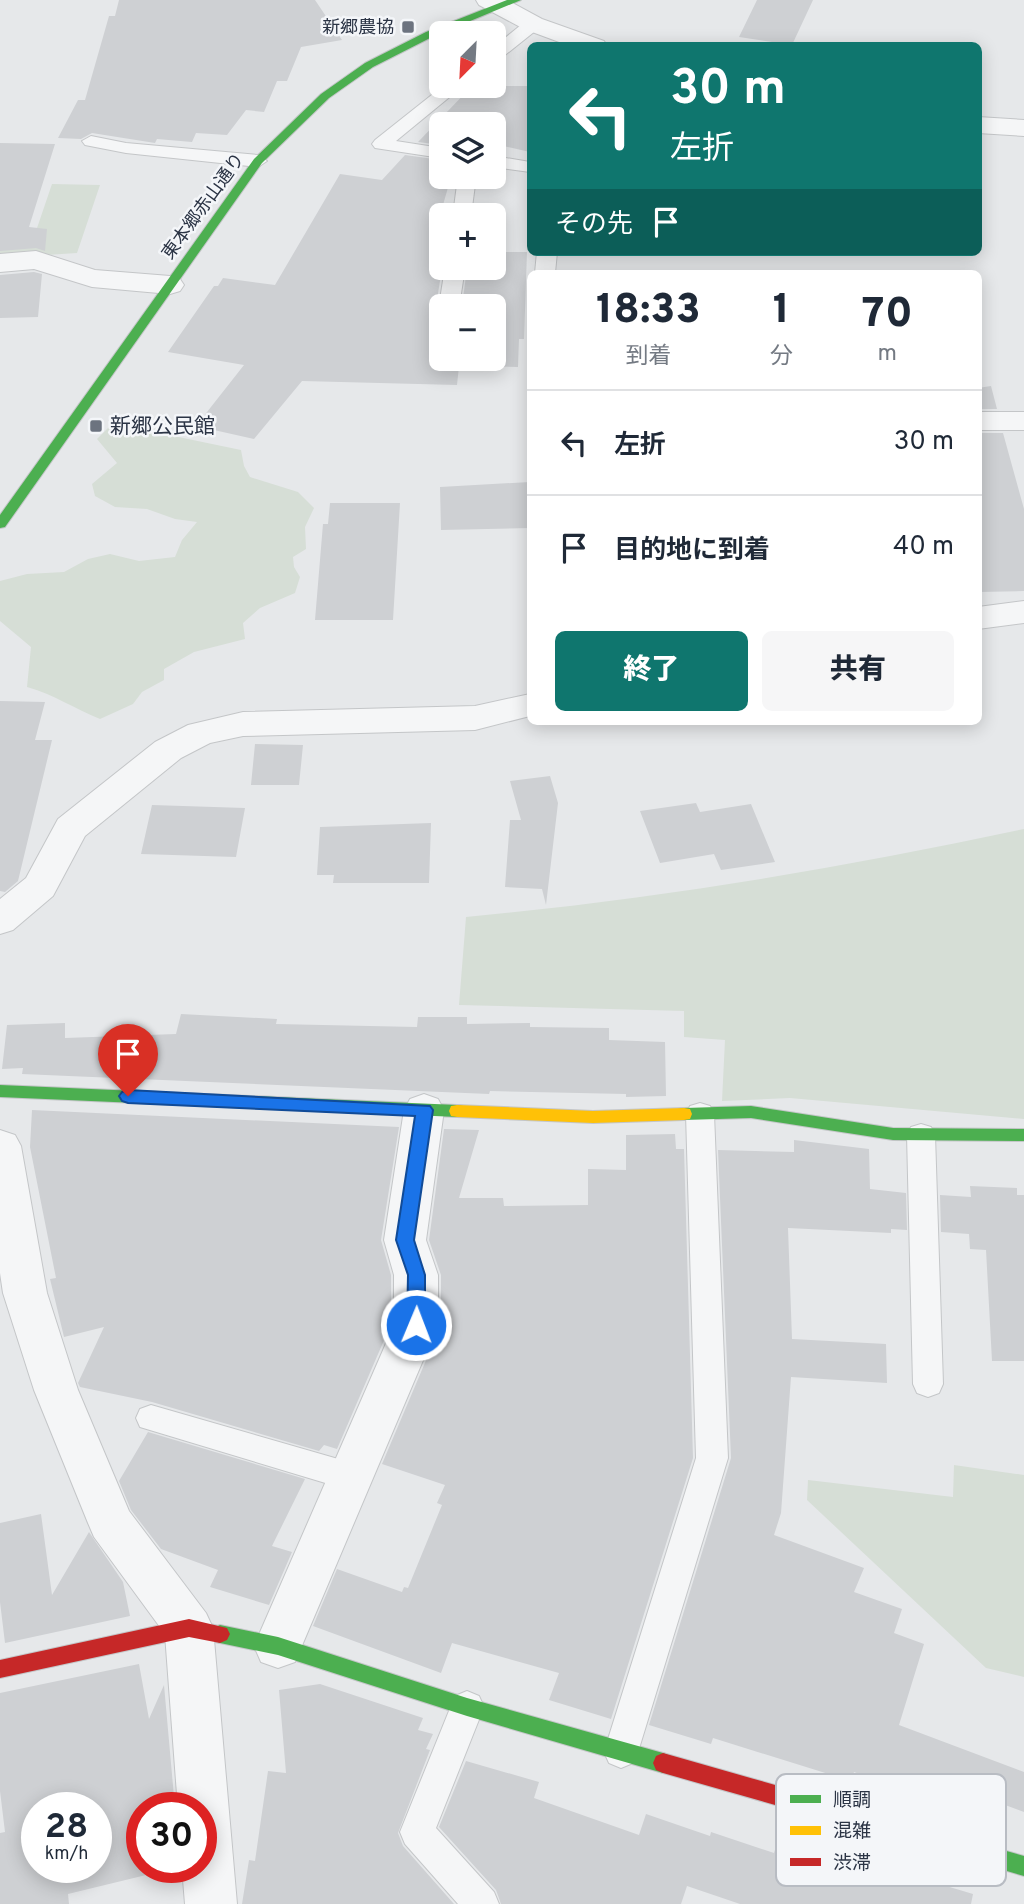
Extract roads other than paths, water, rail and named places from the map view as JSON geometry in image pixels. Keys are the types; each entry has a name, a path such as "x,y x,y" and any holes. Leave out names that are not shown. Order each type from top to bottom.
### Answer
{"street":[{"path":"501,2 533,24 584,42"},
{"name":"東本郷赤山通り","path":"0,524 258,161 302,116 348,78 382,57 501,2"},
{"path":"982,125 1024,128"},
{"path":"0,263 36,260 92,278 170,285"},
{"path":"982,422 1024,421"},
{"path":"982,617 1024,612"},
{"path":"0,920 40,887 71,828 168,750 200,733 243,724 475,718 527,706"},
{"path":"0,1091 593,1118 751,1112 894,1134 1024,1135"},
{"path":"278,1646 416,1325 416,1275 405,1240 424,1110"},
{"path":"0,1146 25,1293 56,1390 111,1523 189,1628 211,1904"},
{"path":"0,1669 189,1628 278,1646 467,1707 776,1796"},
{"path":"1006,1861 1024,1866"}],"lane":[{"path":"506,45 533,24"},
{"path":"429,151 381,144 439,98"},
{"path":"91,141 126,148 258,161"},
{"path":"506,164 527,167"},
{"path":"621,1752 712,1458 700,1114"},
{"path":"921,1135 928,1384"},
{"path":"151,1418 352,1477"},
{"path":"467,1707 417,1832 481,1904"}],"place":[{"name":"新郷農協","path":"408,27"},
{"name":"新郷公民館","path":"96,426"}]}
